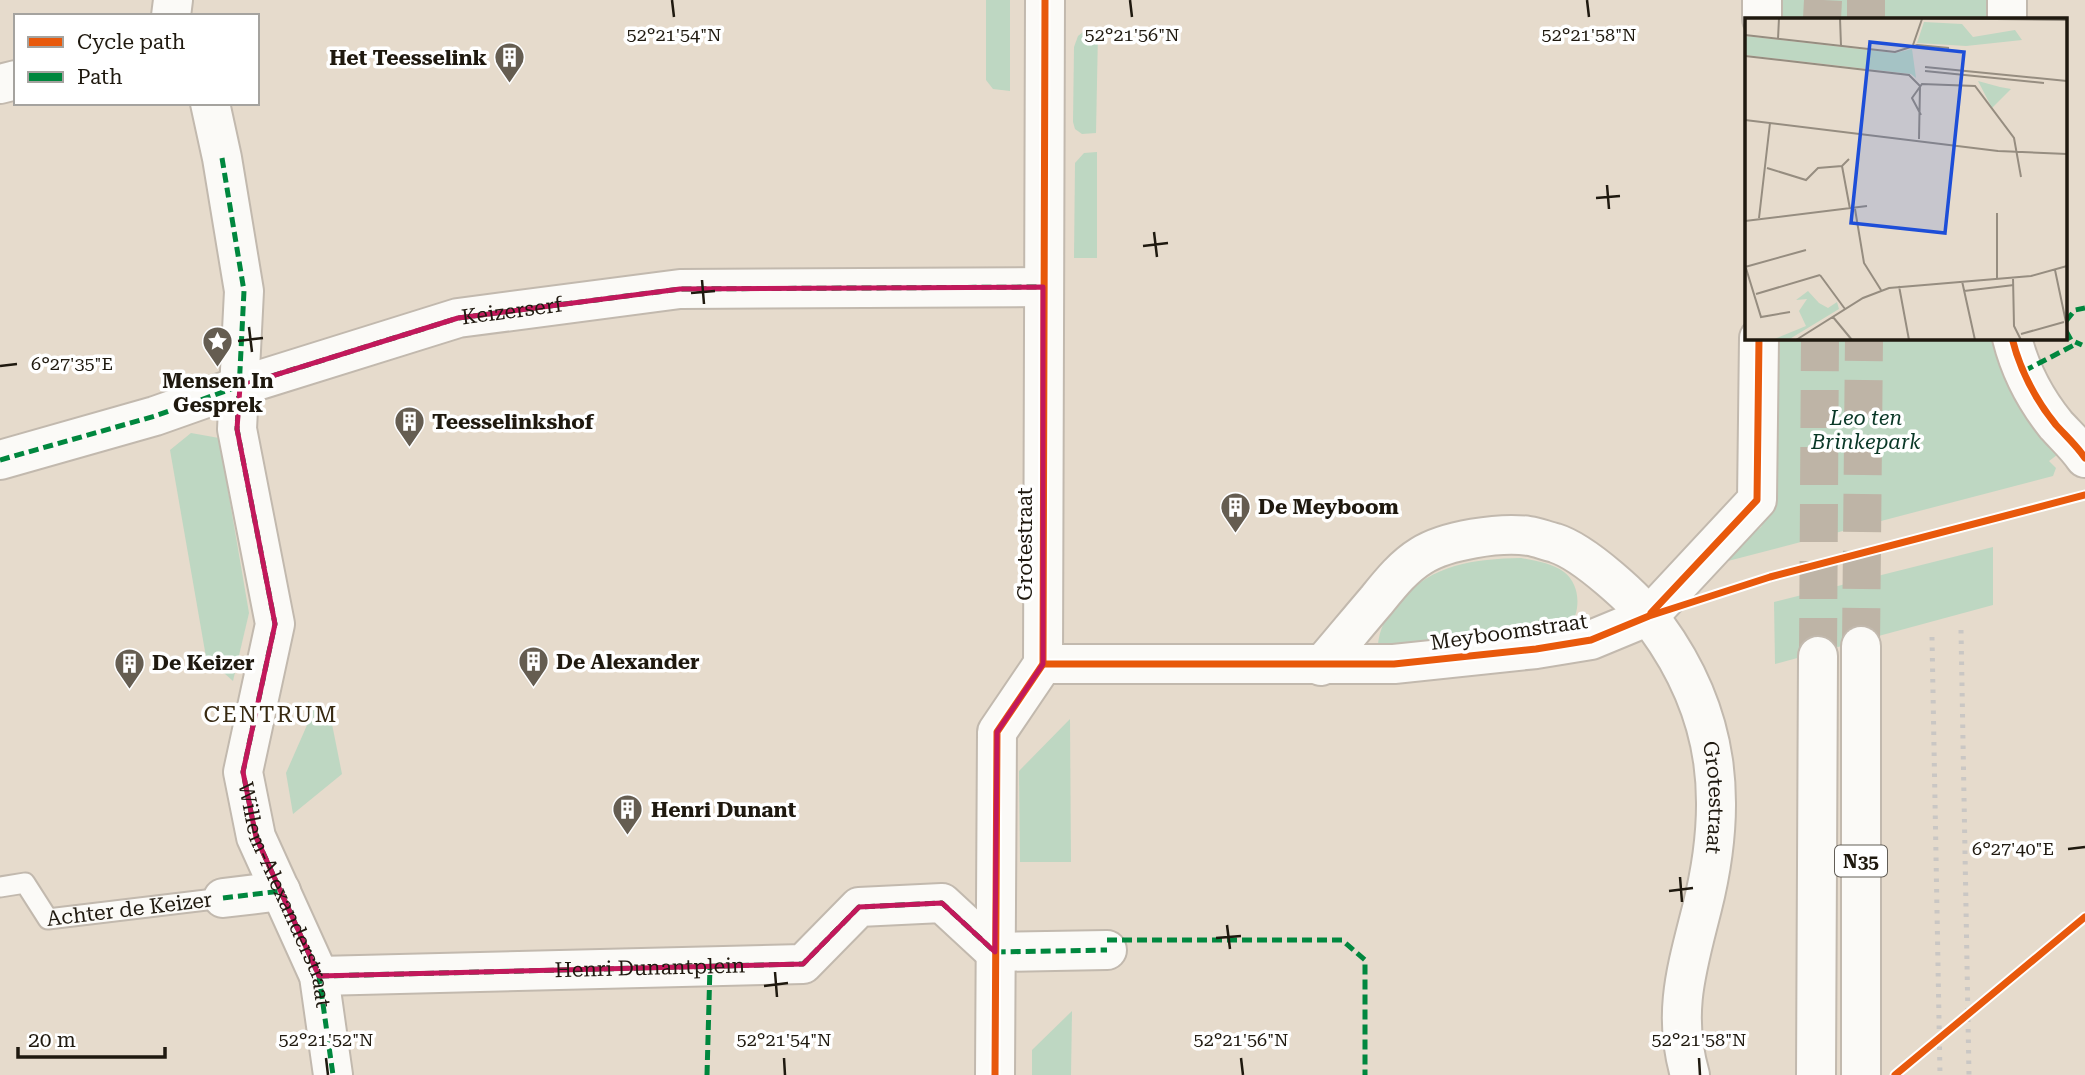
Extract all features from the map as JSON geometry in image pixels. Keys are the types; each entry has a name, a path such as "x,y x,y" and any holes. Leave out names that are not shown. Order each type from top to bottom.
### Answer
{"street":[{"name":"Grotestraat","path":"1043,664 1045,0"},
{"path":"1762,0 1762,18"},
{"path":"2007,0 2007,18"},
{"name":"Willem-Alexanderstraat","path":"210,105 244,291 237,429 275,624 243,772 256,837 319,976 333,1075"},
{"name":"Keizerserf","path":"0,460 155,416 240,386 458,318 680,289 1043,286"},
{"path":"1321,666 1397,575 1420,556 1444,545 1494,537 1528,536 1560,545 1626,592 1649,616 1757,500 1759,340"},
{"path":"2013,340 2033,392 2055,424 2085,458"},
{"name":"Grotestraat","path":"1649,616 1668,642 1702,710 1713,752 1717,791 1716,826 1702,906 1682,984 1681,1021 1690,1075"},
{"name":"Meyboomstraat","path":"1043,664 1394,664 1536,649 1591,640 1649,616"},
{"name":"N35","path":"1861,646 1861,1075"},
{"name":"N35","path":"1816,1075 1818,656"},
{"path":"995,1075 997,732 1043,664"},
{"name":"Achter de Keizer","path":"223,898 281,891"},
{"name":"Henri Dunantplein","path":"319,976 803,964 859,907 942,903 995,952"},
{"path":"995,952 1107,950"}],"lane":[{"name":"Achter de Keizer","path":"0,887 25,883 48,919 223,898"}],"highlighted area":[{"path":"1043,287 1043,664 997,732 995,952 942,903 859,907 803,964 319,976 256,837 243,772 275,624 237,429 240,386 458,318 680,289"}],"green space":[{"path":"986,0 1010,0 1010,91 993,89 986,80"},
{"path":"1776,0 1994,0 1994,18 1776,18"},
{"path":"1083,32 1098,32 1096,133 1082,134 1075,129 1073,122 1074,47 1078,36"},
{"path":"1097,152 1097,258 1074,258 1075,163 1084,153"},
{"name":"Leo ten Brinkepark","path":"1774,340 1997,340 2061,452 2049,461 2056,468 2053,476 1728,561 1726,556 1761,527 1768,515"},
{"path":"191,433 219,438 249,613 233,681 206,657 170,450"},
{"path":"1993,547 1993,605 1775,664 1774,602"},
{"path":"1521,558 1554,566 1570,577 1576,591 1577,606 1569,627 1382,651 1378,644 1385,621 1400,601 1426,579 1440,571 1470,562"},
{"path":"308,701 331,719 342,774 293,814 286,773 311,716"},
{"path":"1070,719 1071,862 1020,862 1019,771"},
{"path":"1072,1011 1071,1075 1032,1075 1032,1050"}],"tunnel":[{"path":"1822,18 1823,0"},
{"path":"1866,0 1866,18"},
{"path":"1818,656 1820,340"},
{"path":"1861,646 1864,340"}],"railway":[{"path":"1961,630 1969,1075"},
{"path":"1932,637 1940,1075"}],"marked path":[{"path":"222,158 244,291 237,429 275,624 243,772 256,837 319,976 333,1075"},
{"path":"0,460 155,416 240,386 458,318 680,289 1043,287 1043,295"},
{"path":"2068,319 2075,310 2085,308"},
{"path":"2068,335 2071,340 2082,345"},
{"path":"2024,371 2076,344"},
{"path":"223,898 281,891"},
{"path":"319,976 803,964 859,907 942,903 995,952 1107,950"},
{"path":"1107,940 1342,940 1365,960 1365,1075"},
{"path":"707,1075 710,966"}],"cycle path":[{"path":"995,1075 997,732 1043,664 1045,0"},
{"path":"1651,613 1757,500 1759,340"},
{"path":"2013,340 2024,373 2041,405 2085,458"},
{"path":"1043,664 1394,664 1536,649 1591,640 1649,616 1770,577 2085,495"},
{"path":"1895,1075 2085,917"}],"place":[{"name":"Het Teesselink","path":"510,85"},
{"name":"Mensen In Gesprek","path":"218,368"},
{"name":"Teesselinkshof","path":"409,449"},
{"name":"De Meyboom","path":"1235,534"},
{"name":"De Alexander","path":"533,689"},
{"name":"De Keizer","path":"129,690"},
{"name":"Henri Dunant","path":"628,837"}],"district":[{"name":"CENTRUM","path":"271,714"}]}
